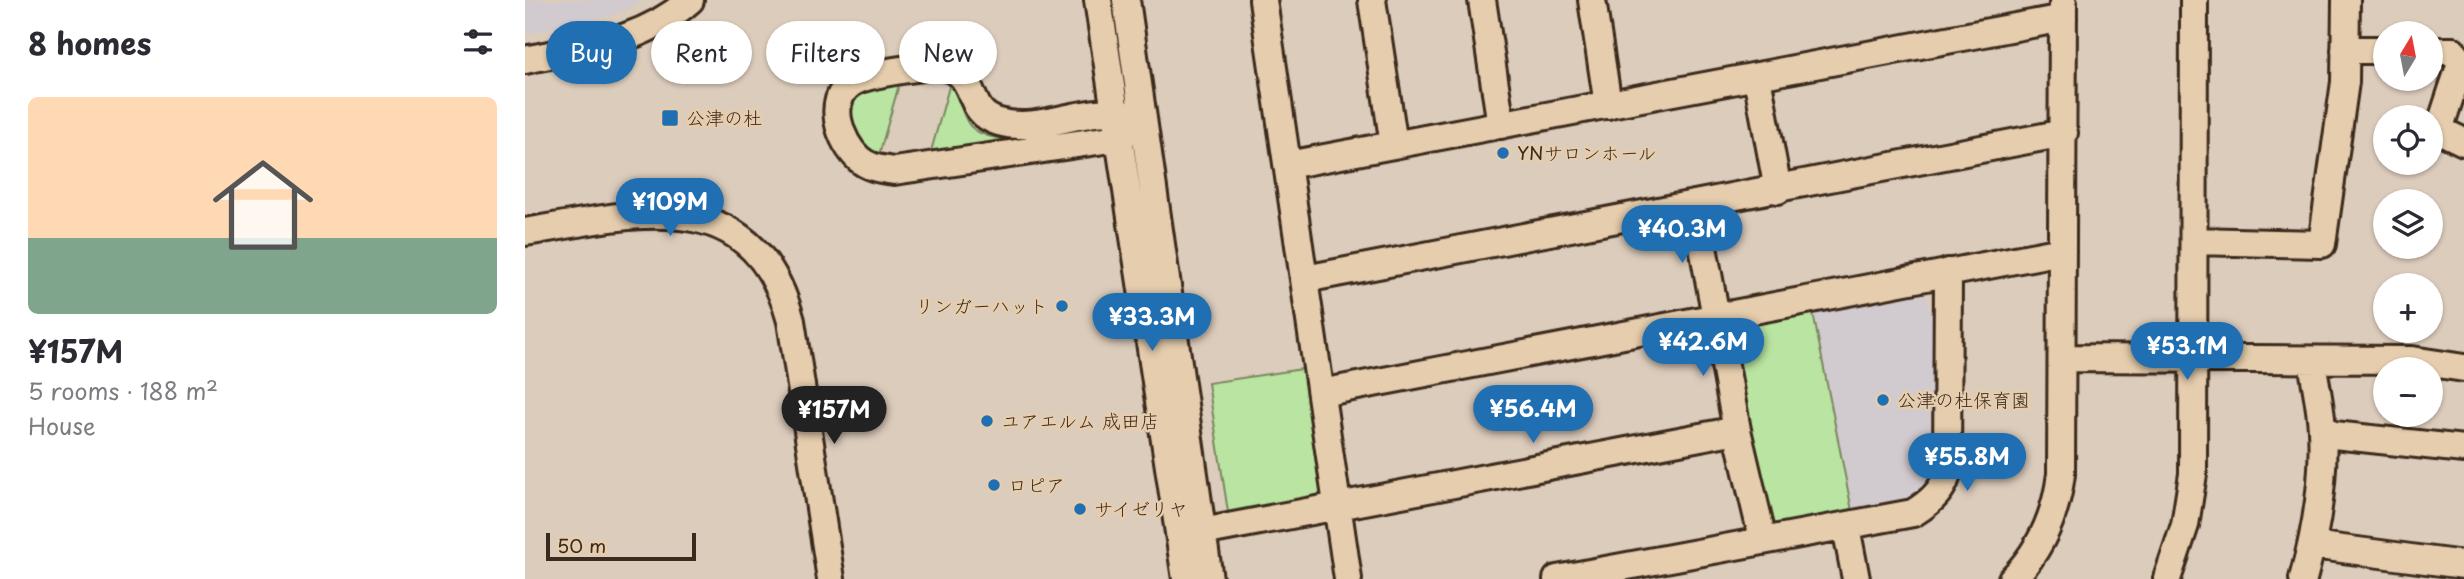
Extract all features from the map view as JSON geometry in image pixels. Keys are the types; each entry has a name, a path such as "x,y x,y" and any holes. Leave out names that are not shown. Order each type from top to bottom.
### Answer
{"street":[{"path":"525,60 624,39 667,19 690,0"},
{"path":"1098,0 1186,579"},
{"path":"1126,0 1209,579"},
{"path":"1263,0 1348,579"},
{"path":"1372,0 1394,145"},
{"path":"1482,0 1501,125"},
{"path":"1592,0 1608,105"},
{"path":"2167,579 2185,525 2193,474 2194,0"},
{"path":"2193,241 2322,244 2345,82 2346,0"},
{"path":"1287,164 1756,77 2063,9 2061,474 2058,499 2050,522 2038,546 2012,579"},
{"path":"2345,50 2373,50"},
{"path":"2443,51 2453,51 2461,64 2439,130 2464,142"},
{"path":"936,65 959,71 968,82 974,101 983,113 996,121 1025,125 1113,112 1143,121 1118,138 894,171 875,168 861,161 848,148 841,132 837,111 841,95 849,85 860,79 936,65"},
{"path":"1756,77 1778,190"},
{"path":"1305,279 2064,134"},
{"path":"1695,204 1737,430 1763,540"},
{"path":"525,232 631,215 679,215 721,226 755,250 779,284 791,321 831,579"},
{"path":"1321,393 2063,251"},
{"path":"1557,579 1913,513 1942,489 1945,482 1948,272"},
{"path":"2062,358 2411,360 2464,368"},
{"path":"2303,579 2312,545 2320,491 2322,430 2312,360"},
{"path":"1202,532 1737,430"},
{"path":"2322,430 2334,435 2464,449"},
{"path":"1846,527 1856,579"},
{"path":"2312,545 2433,570 2464,565"}],"shaded area":[{"path":"525,0 645,0 616,14 584,21 546,21 546,29 525,34"},
{"name":"公津の杜保育園","path":"1924,287 1935,330 1935,481 1912,504 1853,516 1812,308"}],"green space":[{"path":"899,81 879,155 857,138 849,112 856,93"},
{"path":"950,84 956,92 969,124 983,134 996,138 1071,128 1075,131 930,155"},
{"path":"1812,308 1853,516 1773,531 1726,325"},
{"path":"1309,368 1328,493 1322,499 1236,517 1228,512 1208,383"}],"place":[{"name":"公津の杜","path":"670,118"},
{"name":"YNサロンホール","path":"1503,153"},
{"name":"リンガーハット","path":"1062,306"},
{"name":"公津の杜保育園","path":"1883,400"},
{"name":"ユアエルム 成田店","path":"987,421"},
{"name":"ロピア","path":"994,485"},
{"name":"サイゼリヤ","path":"1080,509"}]}
